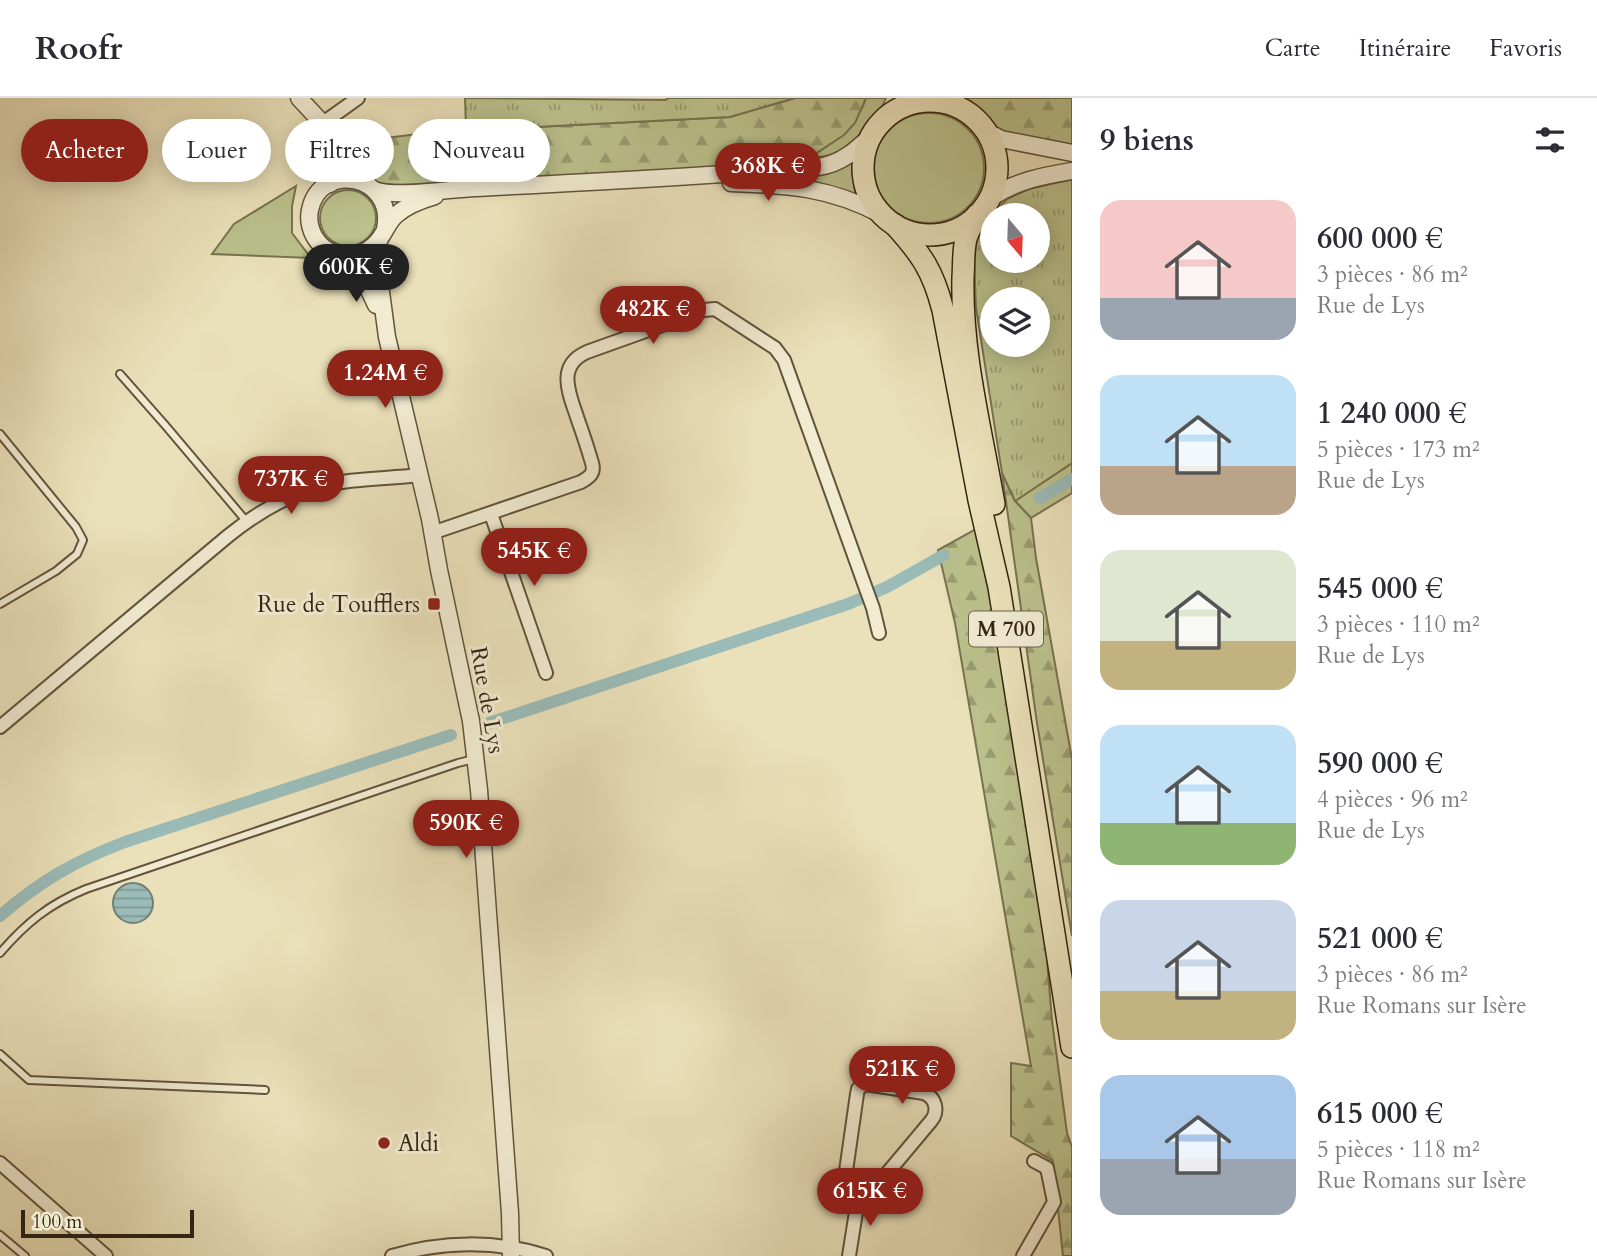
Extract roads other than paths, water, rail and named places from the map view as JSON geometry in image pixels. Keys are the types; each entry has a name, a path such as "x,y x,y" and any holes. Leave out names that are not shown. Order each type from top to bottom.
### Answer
{"highway":[{"path":"894,98 864,155 864,176 870,197 889,220 916,233 938,234 959,228 980,210"},
{"path":"878,127 901,108 921,102 956,104 974,118 992,143 996,179 985,203"},
{"name":"M 700","path":"980,212 965,243 962,295 964,337 1004,561 1072,997"},
{"name":"M 700","path":"889,220 927,264 943,310 979,500 999,587 1072,1047"}],"street":[{"path":"299,98 318,119"},
{"path":"330,119 358,98"},
{"path":"471,188 419,201 396,216 365,252 347,256 336,254 325,249 311,230 311,206 320,191 341,180 352,179 381,192 401,193 471,188 659,180 824,166 846,158 878,127"},
{"path":"984,130 1012,142 1072,153"},
{"path":"988,203 1003,190 1018,183 1072,171"},
{"path":"659,180 799,187 828,192 889,220"},
{"path":"368,182 382,199 386,211 382,234"},
{"name":"Rue de Lys","path":"382,234 377,262 387,337 432,533 471,721 476,759 510,1213 510,1251"},
{"name":"Rue de Lys","path":"347,256 366,281 387,337"},
{"path":"432,533 581,482 591,476 592,463 567,383 569,370 577,358 704,310 715,310 782,355 873,608 878,633"},
{"path":"0,727 247,522 286,499 316,487 419,475"},
{"path":"491,514 546,673"},
{"path":"869,1084 928,1094 936,1107 934,1117 874,1189 859,1193 849,1188 845,1178 860,1086 869,1084"},
{"path":"1023,1256 1054,1202 1047,1168 1034,1161"},
{"path":"0,1163 106,1256"},
{"path":"849,1256 859,1193"},
{"path":"392,1256 448,1245 482,1244 546,1256"}],"lane":[{"path":"120,374 247,522"},
{"path":"0,434 76,527 83,540 77,554 56,571 0,604"},
{"path":"0,953 19,931 40,913 86,888 458,762 476,759"},
{"path":"0,1054 29,1080 265,1090"},
{"path":"0,1235 25,1256"}],"water":[{"path":"133,883 141,884 147,889 152,895 152,911 147,917 141,922 133,923 125,922 119,917 114,911 113,903 114,895 119,889 125,884"}],"waterway":[{"path":"1040,498 1072,479"},
{"path":"489,723 848,604 887,587 944,555"},
{"path":"0,916 44,882 107,849 451,735"}],"place":[{"name":"Rue de Toufflers","path":"434,604"},
{"name":"Aldi","path":"384,1143"}]}
